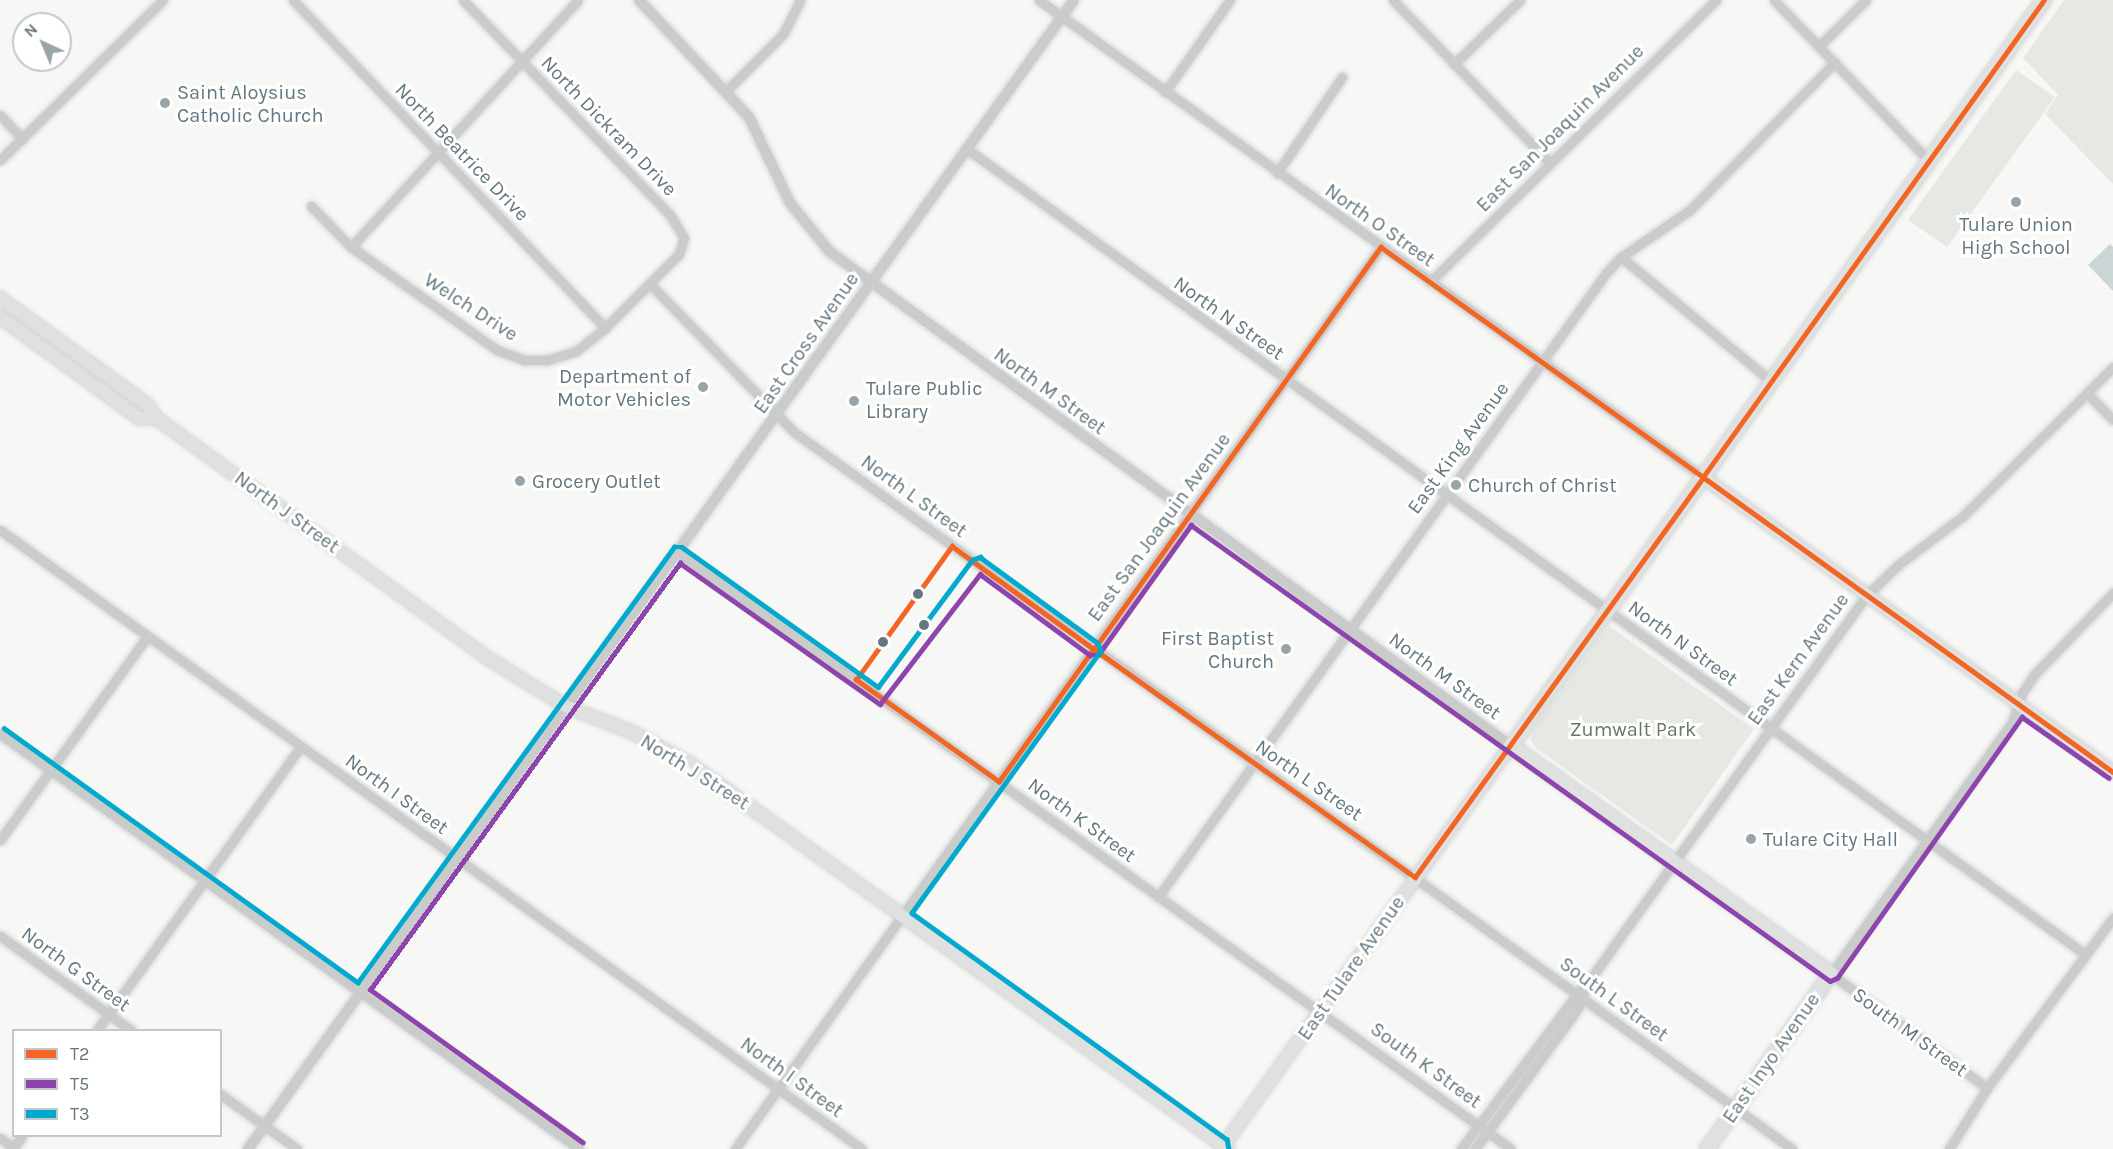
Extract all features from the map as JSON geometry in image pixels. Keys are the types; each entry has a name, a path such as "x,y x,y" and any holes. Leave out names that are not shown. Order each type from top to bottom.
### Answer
{"main road":[{"name":"East Tulare Avenue","path":"1224,1148 1415,877 2044,0"},
{"name":"North J Street","path":"0,298 148,405 156,418 489,659 565,706 634,733 689,763 1224,1148"},
{"name":"North J Street","path":"0,317 140,418 156,418"},
{"path":"1703,477 2113,772"},
{"name":"South M Street","path":"1510,746 1831,974"},
{"name":"East Inyo Avenue","path":"1707,1149 1831,974"}],"street":[{"path":"0,160 163,0"},
{"name":"North Beatrice Drive","path":"293,0 605,328"},
{"name":"North Dickram Drive","path":"463,0 681,229 684,238 679,254 651,285"},
{"path":"351,247 578,0"},
{"name":"North M Street","path":"639,0 726,91 758,132 798,216 818,241 870,283 1510,746"},
{"path":"726,91 783,34 800,0"},
{"name":"North O Street","path":"1039,0 1703,477"},
{"name":"East Cross Avenue","path":"248,1149 1074,0"},
{"path":"1165,92 1230,0"},
{"path":"1393,0 1550,164"},
{"path":"1454,64 1520,0"},
{"name":"East San Joaquin Avenue","path":"1430,282 1716,0"},
{"path":"1774,0 1929,161"},
{"path":"1819,46 1866,0"},
{"name":"East King Avenue","path":"1158,897 1542,362 1621,257 1690,210 1835,62"},
{"path":"1277,173 1342,77"},
{"path":"0,115 22,139"},
{"name":"North N Street","path":"967,149 2086,955"},
{"name":"Welch Drive","path":"311,206 351,247 497,350 524,360 547,360 576,351 605,328 651,285"},
{"name":"East San Joaquin Avenue","path":"735,1149 1382,247"},
{"path":"1621,257 1771,381"},
{"name":"North L Street","path":"651,285 776,417 1415,877"},
{"name":"East Kern Avenue","path":"1461,1149 1574,993 1584,988 1867,595 1898,565 1956,523 2113,367"},
{"path":"2087,393 2113,420"},
{"name":"North I Street","path":"0,530 456,860 862,1149"},
{"name":"North K Street","path":"678,553 1320,1011"},
{"name":"East Inyo Avenue","path":"1831,974 2012,722 2034,675 2113,593"},
{"path":"0,840 147,636"},
{"path":"0,734 579,1149"},
{"path":"98,1029 300,747"},
{"name":"South L Street","path":"1415,877 1792,1149"},
{"path":"1949,1149 1987,1088 2113,918"},
{"name":"North G Street","path":"0,936 130,1029"},
{"name":"South M Street","path":"1831,974 1987,1088"},
{"path":"1475,1149 1583,999 1584,988"},
{"name":"South K Street","path":"1320,1011 1511,1149"},
{"path":"222,1095 297,1149"},
{"path":"0,1138 13,1148"}],"green space":[{"path":"2064,0 2113,0 2113,184 2045,114 2058,95 2023,58"},
{"path":"2016,70 2055,97 1947,247 1908,220"},
{"name":"Zumwalt Park","path":"1609,626 1754,729 1672,845 1536,748 1531,740 1532,732"}],"shaded area":[{"path":"2110,244 2113,247 2113,291 2088,265"}],"transit line":[{"name":"T2","path":"1703,477 2044,0"},
{"name":"T2","path":"1094,649 1381,247 1703,477"},
{"name":"T2","path":"1094,649 1415,877 1703,477"},
{"name":"T2","path":"1703,477 2113,772"},
{"name":"T5","path":"583,1143 370,990 680,563 880,704 980,574 1090,655 1098,655 1191,525 1830,981 1837,978 2022,717 2109,778"},
{"name":"T2","path":"952,546 1094,649 999,782 856,680 952,546"},
{"name":"T3","path":"4,728 358,982 674,547 682,547 878,687 972,560 980,557 1098,643 1101,651 912,913 1227,1139 1229,1149"}],"place":[{"name":"Saint Aloysius Catholic Church","path":"165,103"},
{"name":"Tulare Union High School","path":"2016,202"},
{"name":"Department of Motor Vehicles","path":"703,387"},
{"name":"Tulare Public Library","path":"854,401"},
{"name":"Grocery Outlet","path":"520,481"},
{"name":"Church of Christ","path":"1456,485"},
{"name":"First Baptist Church","path":"1286,649"},
{"name":"Tulare City Hall","path":"1751,839"}]}
